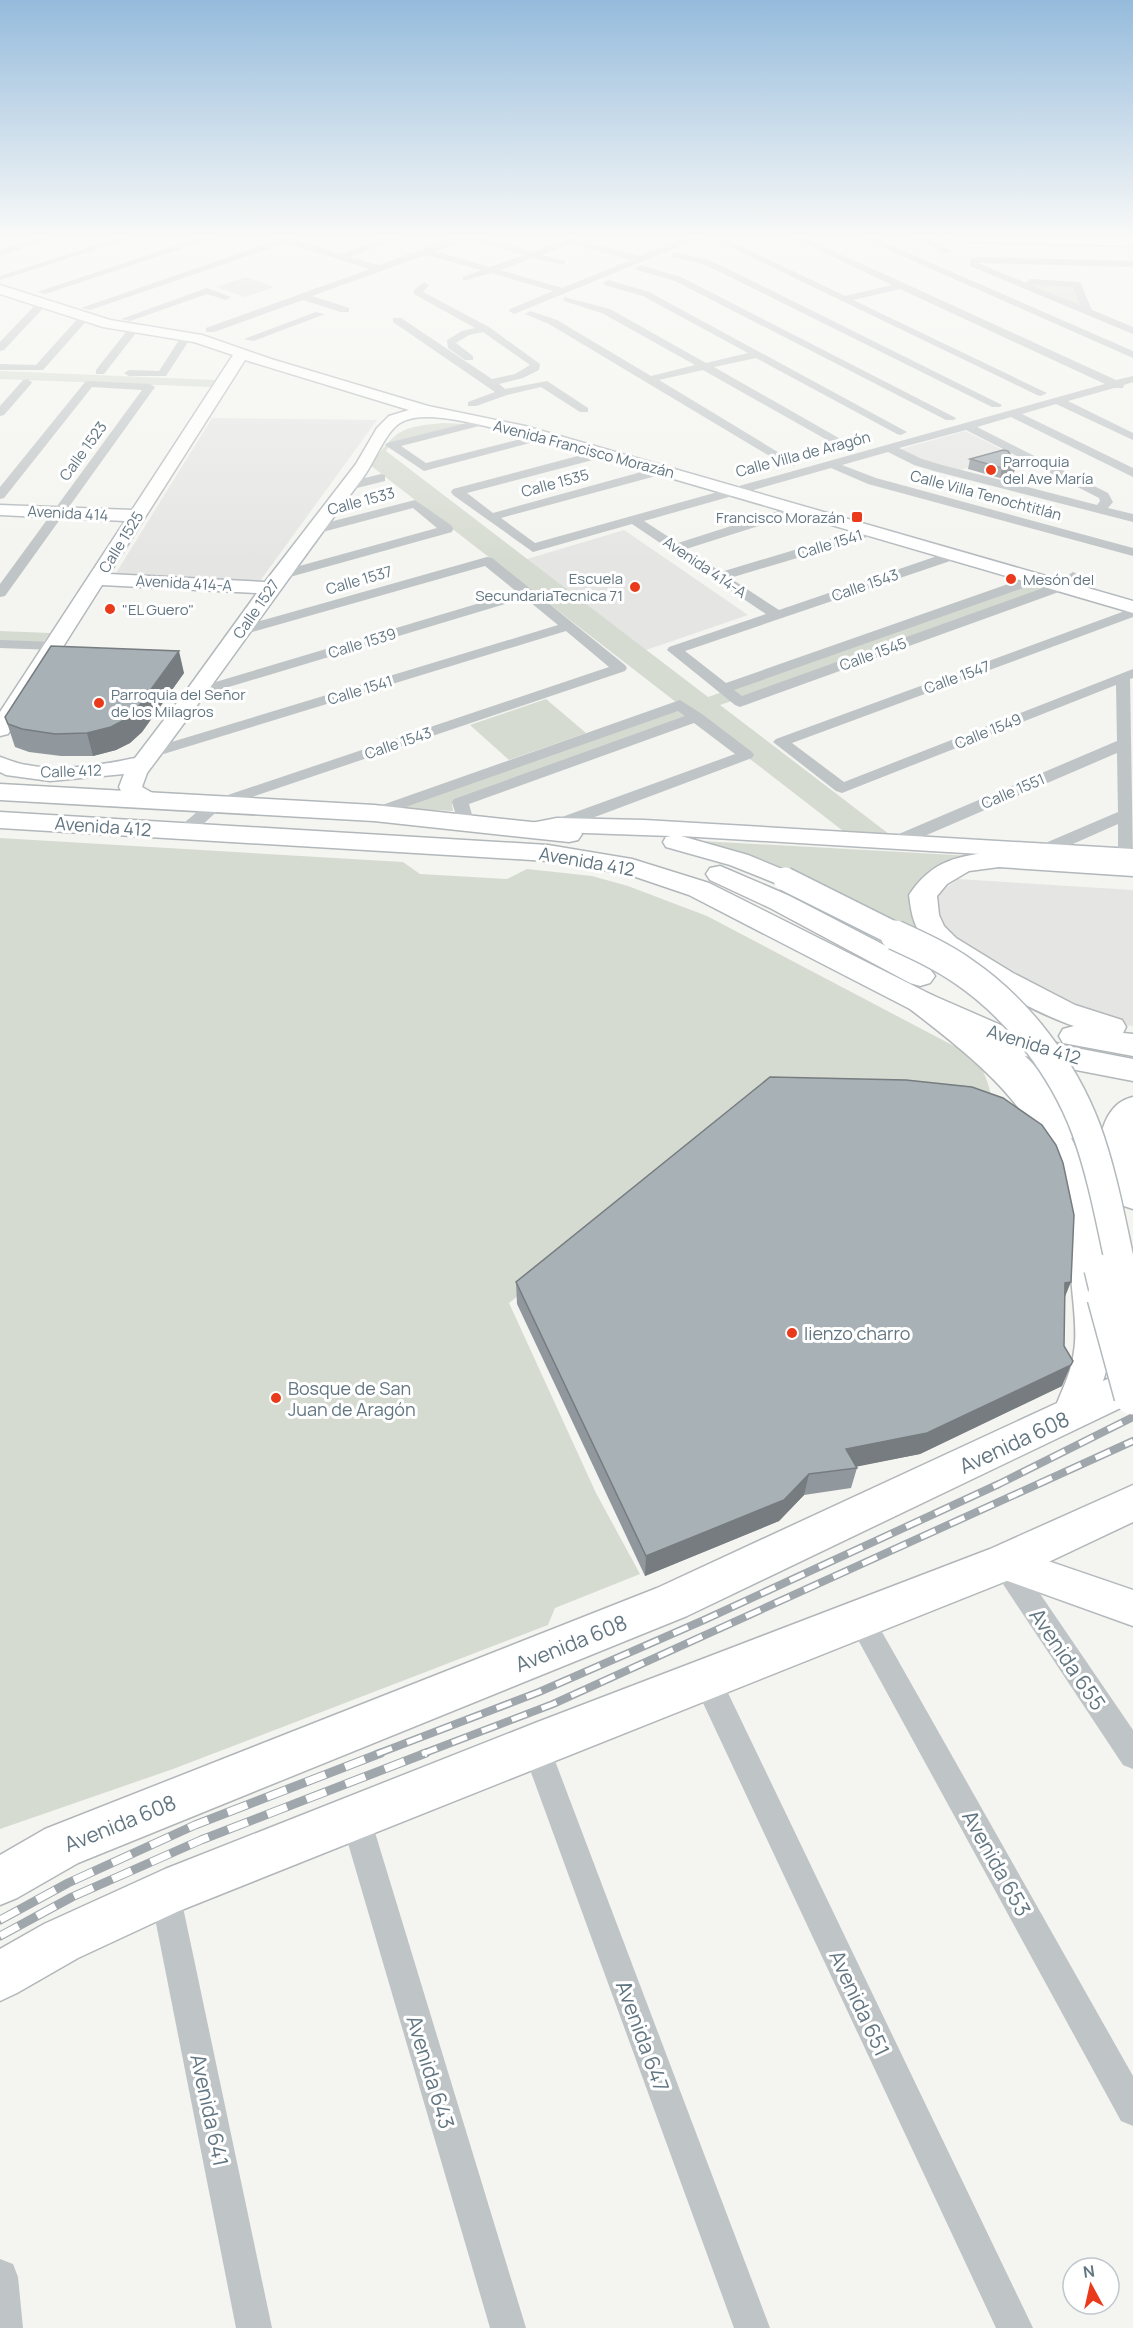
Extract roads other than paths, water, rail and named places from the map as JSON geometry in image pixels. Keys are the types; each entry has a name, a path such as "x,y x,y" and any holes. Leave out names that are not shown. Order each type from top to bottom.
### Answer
{"main road":[{"name":"Avenida 412","path":"0,792 374,813 545,827 619,842 704,867 780,902 948,990 1030,1023 1072,1035 1133,1045"},
{"name":"Avenida 412","path":"0,820 548,853 632,867 699,889 921,1002 1010,1041 1071,1058 1133,1070"},
{"path":"1131,860 999,860 962,864 937,878 923,895 924,915 932,930 956,950 1003,980 1064,1012 1133,1031"},
{"path":"921,1002 1012,1078 1037,1107 1061,1147 1078,1202 1087,1252 1093,1350 1071,1415"},
{"path":"1133,1108 1116,1130 1116,1154 1133,1196"},
{"name":"Avenida 608","path":"0,1881 62,1846 672,1602 1133,1384"},
{"path":"0,1976 61,1941 165,1893 535,1745 1004,1563 1133,1503"}],"street":[{"path":"0,367 39,368 58,346"},
{"path":"121,346 110,372 162,374 181,346"},
{"name":"Avenida Francisco Morazán","path":"238,346 261,346"},
{"name":"Avenida Francisco Morazán","path":"242,346 279,366 434,412 459,418 477,407 737,484 795,510 1016,573 1133,593"},
{"path":"437,346 493,382 535,368 535,364 509,346"},
{"path":"452,346 504,392"},
{"path":"593,346 790,463"},
{"path":"668,346 847,447"},
{"path":"742,346 901,432"},
{"path":"808,346 950,418"},
{"path":"876,346 996,405"},
{"path":"938,346 1040,399"},
{"path":"1030,346 1133,393"},
{"path":"1112,346 1133,355"},
{"name":"Calle 1525","path":"0,729 245,347"},
{"path":"650,380 758,354"},
{"path":"279,366 290,380"},
{"name":"Calle Villa de Aragón","path":"763,483 1011,413 1040,399 1098,377 1133,367"},
{"path":"224,383 252,376 290,380 402,416 471,410 504,392 546,383 584,410"},
{"name":"Calle Villa de Aragón","path":"737,484 790,463 996,405 1023,398 1057,400 1133,379"},
{"path":"0,413 27,382 9,381"},
{"name":"Calle 1523","path":"0,495 90,384 150,387 0,594"},
{"path":"1057,400 1133,436"},
{"path":"387,438 477,407"},
{"name":"Avenida Francisco Morazán","path":"477,407 545,436 663,470 737,484 763,483 951,537 1133,607"},
{"path":"1011,413 1133,473"},
{"name":"Calle 1527","path":"148,800 129,789 129,783 274,582 387,438 392,422 402,416"},
{"path":"387,438 424,421 459,418"},
{"path":"924,426 939,434"},
{"path":"967,426 1104,496 1107,502 1100,509"},
{"path":"387,438 424,467 545,436"},
{"path":"889,448 910,459 938,468 1133,518"},
{"path":"604,453 457,492 533,548 633,519 737,484"},
{"name":"Calle Villa Tenochtitlán","path":"832,464 872,481 1133,552"},
{"path":"349,486 381,478 364,465"},
{"name":"Calle 1535","path":"491,517 663,470"},
{"name":"Calle 1533","path":"274,582 447,530 415,504 315,530"},
{"name":"Avenida 414","path":"0,510 136,516"},
{"path":"675,548 795,510"},
{"name":"Avenida 414-A","path":"633,519 777,615"},
{"name":"Calle 1541","path":"720,577 872,531"},
{"name":"Calle 1543","path":"724,689 674,650 954,555"},
{"name":"Calle 1537","path":"240,631 487,561 527,593"},
{"name":"Calle 1545","path":"724,689 1018,585 1016,573"},
{"name":"Avenida 414-A","path":"98,579 274,582"},
{"name":"Calle 1545","path":"724,689 740,702 1005,607 1068,581"},
{"path":"527,593 569,626"},
{"name":"Calle 1539","path":"196,692 527,593"},
{"path":"985,597 1005,607"},
{"name":"Calle 1547","path":"842,788 781,742 1133,612"},
{"name":"Calle 1541","path":"147,758 569,626"},
{"name":"Calle 1543","path":"184,832 216,804 620,668 569,626"},
{"path":"0,644 55,646"},
{"path":"1128,675 1131,860"},
{"name":"Calle 1549","path":"842,788 1128,675"},
{"path":"374,813 680,705 746,755 545,827"},
{"path":"466,822 460,802 697,717"},
{"name":"Calle 1551","path":"893,843 1129,742"},
{"name":"Calle 412","path":"0,764 8,769 80,773 147,758"},
{"path":"529,758 544,772"},
{"path":"1042,851 1130,812"},
{"name":"Avenida 412","path":"545,827 644,827 1042,851 1131,860"},
{"path":"604,827 698,848 739,860 785,879 926,950 966,973 1020,1023 1059,1076 1085,1128 1102,1184 1119,1268 1133,1320"},
{"path":"954,1017 994,1045 1035,1082 1052,1102 1068,1128 1084,1183 1101,1279 1133,1396"},
{"path":"1004,1563 1133,1608"},
{"name":"Avenida 655","path":"1004,1563 1133,1755"},
{"name":"Avenida 653","path":"860,1618 1133,2109"},
{"name":"Avenida 651","path":"706,1678 1015,2328"},
{"name":"Avenida 647","path":"535,1745 752,2328"},
{"name":"Avenida 643","path":"355,1816 508,2328"},
{"name":"Avenida 641","path":"165,1893 254,2328"},
{"path":"0,2277 5,2328"}],"railway":[{"path":"377,1754 539,1692 704,1620 999,1484 1133,1417"},
{"path":"422,1754 553,1704 1133,1441"},
{"path":"0,1920 68,1883 195,1825 381,1753"},
{"path":"0,1936 72,1897 201,1840 426,1753"}],"place":[{"name":"Parroquia del Ave María","path":"991,470"},
{"name":"Francisco Morazán","path":"857,517"},
{"name":"Mesón del","path":"1011,579"},
{"name":"Escuela SecundariaTecnica 71","path":"635,587"},
{"name":"\"EL Guero\"","path":"110,609"},
{"name":"Parroquia del Señor de los Milagros","path":"99,703"},
{"name":"lienzo charro","path":"792,1333"},
{"name":"Bosque de San Juan de Aragón","path":"276,1398"}]}
